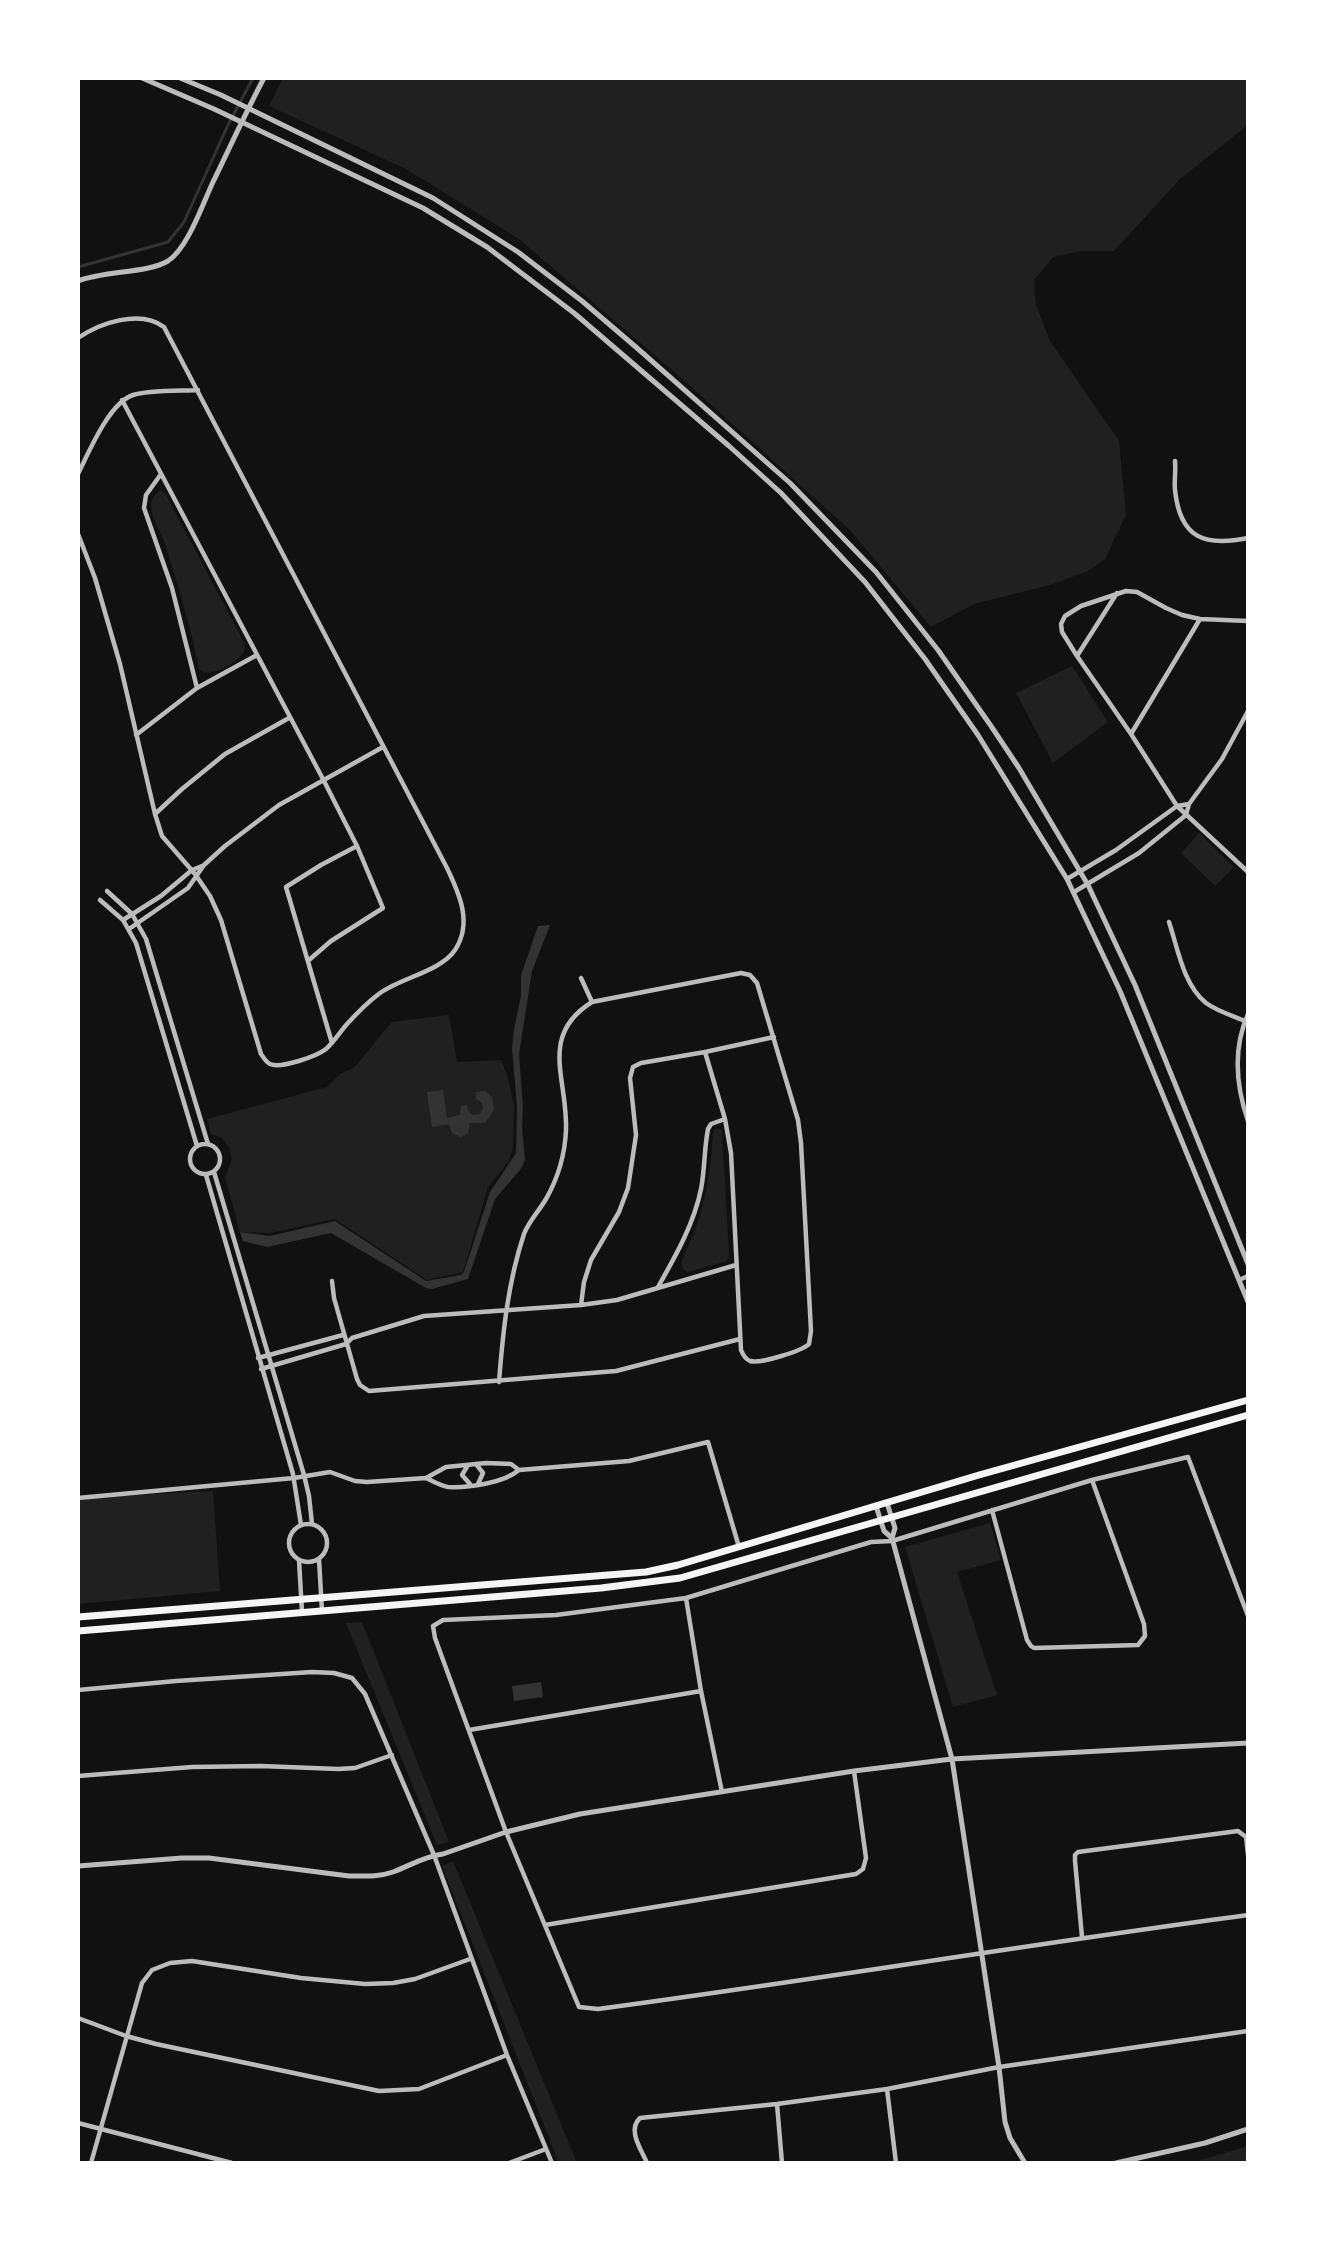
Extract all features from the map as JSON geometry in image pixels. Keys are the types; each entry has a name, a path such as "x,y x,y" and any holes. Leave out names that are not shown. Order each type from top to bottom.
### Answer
{"main road":[{"path":"78,1617 646,1572 1246,1399"},
{"path":"78,1631 612,1587 680,1578 1248,1415"}],"street":[{"path":"142,78 214,109 423,208 487,247 574,313 781,493 865,582 925,659 989,752 1074,892 1120,991 1247,1299"},
{"path":"180,78 433,198 495,236 622,334 790,483 840,532 876,572 938,650 1019,768 1081,871 1136,985 1248,1264"},
{"path":"78,281 96,275 159,265 169,260 191,229 264,78"},
{"path":"78,338 99,327 131,319 156,321 164,327 457,889 463,905 462,935 455,950 446,959 381,992 364,1006 332,1043 314,1056 279,1066 272,1065 261,1054 221,920 210,896 197,877 162,836 120,664 95,578 78,534"},
{"path":"78,474 113,410 122,400 134,394 198,390"},
{"path":"122,400 324,781 357,846 383,908 331,941 309,960"},
{"path":"1175,461 1174,487 1178,509 1186,528 1206,541 1231,542 1248,538"},
{"path":"161,474 146,495 144,508 172,588 197,688"},
{"path":"1248,621 1200,619 1166,608 1137,592 1117,593 1080,606 1065,616 1061,624 1062,632 1077,656 1178,806 1248,872"},
{"path":"1077,656 1117,593"},
{"path":"1131,734 1200,619"},
{"path":"136,735 197,688 257,655"},
{"path":"1074,892 1139,854 1186,815 1189,804 1222,759 1248,711"},
{"path":"155,814 225,754 289,718"},
{"path":"123,920 161,896 192,870 204,865 249,826 279,805 383,747"},
{"path":"1067,879 1130,841 1178,806 1189,804"},
{"path":"332,1043 286,887 321,864 357,846"},
{"path":"129,929 188,888 204,865"},
{"path":"108,891 139,923 153,961 208,1144"},
{"path":"100,900 123,920 140,956 197,1146"},
{"path":"1169,922 1189,981 1197,994 1208,1004 1245,1021"},
{"path":"499,1382 505,1310 514,1266 525,1230 555,1182 564,1152 566,1128 558,1056 560,1040 567,1024 578,1011 592,1002 746,973 757,983 792,1097 801,1143 811,1338 809,1344 800,1350 759,1361 750,1361 744,1357 741,1350 731,1153 725,1119 705,1052"},
{"path":"581,978 592,1002"},
{"path":"1248,1014 1238,1050 1237,1066 1248,1121"},
{"path":"581,1305 584,1282 591,1260 619,1212 628,1188 636,1135 630,1078 633,1067 641,1063 774,1037"},
{"path":"658,1287 678,1250 697,1204 704,1171 708,1129 711,1124 725,1119"},
{"path":"208,1144 218,1150 220,1162 214,1172 206,1175 200,1174 191,1164 190,1157 197,1146 208,1144"},
{"path":"214,1172 304,1475 312,1524"},
{"path":"206,1175 294,1478 301,1525"},
{"path":"261,1369 346,1344 352,1338 424,1316 581,1305 617,1300 736,1265"},
{"path":"1239,1280 1248,1276"},
{"path":"332,1281 333,1298 357,1378 360,1385 369,1390 499,1382 616,1371 740,1338"},
{"path":"258,1358 343,1335 352,1338"},
{"path":"426,1478 447,1487 496,1482 512,1476 519,1470 629,1461 708,1442 739,1547"},
{"path":"1248,1617 1188,1457 1092,1480 892,1540 872,1542 686,1598 556,1615 443,1620 433,1626 435,1638 506,1832 579,2007 598,2009 981,1954 1083,1937 1248,1915"},
{"path":"78,1498 294,1478 330,1472 355,1481 367,1482 426,1478 446,1467 499,1462 511,1464 519,1470"},
{"path":"476,1464 483,1473 478,1484"},
{"path":"468,1465 462,1475 470,1485"},
{"path":"992,1510 1030,1646 1138,1645 1144,1636 1144,1624 1092,1480"},
{"path":"887,1503 895,1528 892,1540"},
{"path":"876,1506 884,1531 892,1540 952,1759 999,2067 1005,2122 1010,2138 1025,2163"},
{"path":"319,1559 309,1562 299,1560 294,1556 289,1545 291,1533 301,1525 312,1524 323,1531 327,1542 326,1549 319,1559 322,1611"},
{"path":"299,1560 302,1612"},
{"path":"686,1598 701,1691 722,1792"},
{"path":"78,1690 312,1672 334,1673 352,1678 365,1694 434,1855 470,1959 552,2163"},
{"path":"469,1730 701,1691"},
{"path":"78,1866 209,1858 350,1876 368,1876 390,1873 434,1855 506,1832 580,1814 854,1771 952,1759 1248,1743"},
{"path":"78,1776 192,1767 355,1768 392,1755"},
{"path":"545,1925 856,1874 863,1869 866,1858 854,1771"},
{"path":"1083,1937 1075,1861 1075,1855 1078,1852 1238,1831 1246,1837 1248,1855"},
{"path":"91,2163 142,1983 152,1970 170,1963 192,1961 301,1978 365,1984 415,1979 470,1959"},
{"path":"78,2018 126,2036 379,2091 400,2092 419,2089 507,2055"},
{"path":"647,2163 633,2130 634,2123 640,2118 777,2104 887,2089 999,2067 1248,2031"},
{"path":"887,2089 896,2163"},
{"path":"777,2104 782,2163"},
{"path":"78,2123 232,2163"},
{"path":"1116,2163 1205,2143 1248,2129"},
{"path":"509,2163 546,2149"}],"shaded area":[{"path":"283,78 1248,78 1248,125 1180,179 1114,251 1081,251 1053,257 1034,280 1036,305 1050,341 1119,441 1126,515 1105,559 1088,571 1050,585 974,604 931,627 850,530 686,382 519,239 406,169 269,106"},
{"path":"160,490 165,493 245,644 242,655 237,660 218,670 206,673 199,669 165,544 151,510 151,503"},
{"path":"1072,666 1108,722 1053,763 1016,693"},
{"path":"1199,833 1234,867 1215,886 1181,853"},
{"path":"550,925 532,971 519,1054 525,1160 520,1170 495,1199 468,1279 432,1289 426,1288 331,1233 267,1247 243,1241 240,1232 270,1236 335,1221 426,1281 461,1275 464,1272 490,1192 516,1153 517,1107 512,1048 521,996 521,975 538,926"},
{"path":"449,1015 457,1062 501,1060 508,1078 514,1107 513,1148 509,1161 488,1187 463,1272 427,1280 335,1219 270,1233 240,1232 225,1178 232,1159 229,1147 222,1138 211,1134 207,1119 327,1087 340,1074 354,1068 392,1022"},
{"path":"443,1090 447,1118 460,1115 461,1106 467,1105 468,1111 473,1115 480,1114 483,1109 482,1103 476,1099 476,1092 485,1091 492,1097 494,1110 485,1123 470,1123 468,1133 461,1137 452,1133 449,1124 432,1127 427,1092"},
{"path":"716,1128 722,1132 729,1256 726,1261 688,1272 684,1270 681,1263 694,1232 706,1193 713,1133"},
{"path":"213,1491 220,1591 78,1604 78,1498"},
{"path":"990,1523 1001,1560 957,1572 997,1695 953,1707 905,1547"},
{"path":"362,1622 449,1842 437,1845 346,1623"},
{"path":"541,1682 543,1697 514,1701 512,1686"},
{"path":"453,1861 577,2163 559,2163 442,1866"},
{"path":"1248,2146 1248,2163 1191,2163"}],"waterway":[{"path":"78,267 168,242 184,222 228,125 253,78"}]}
